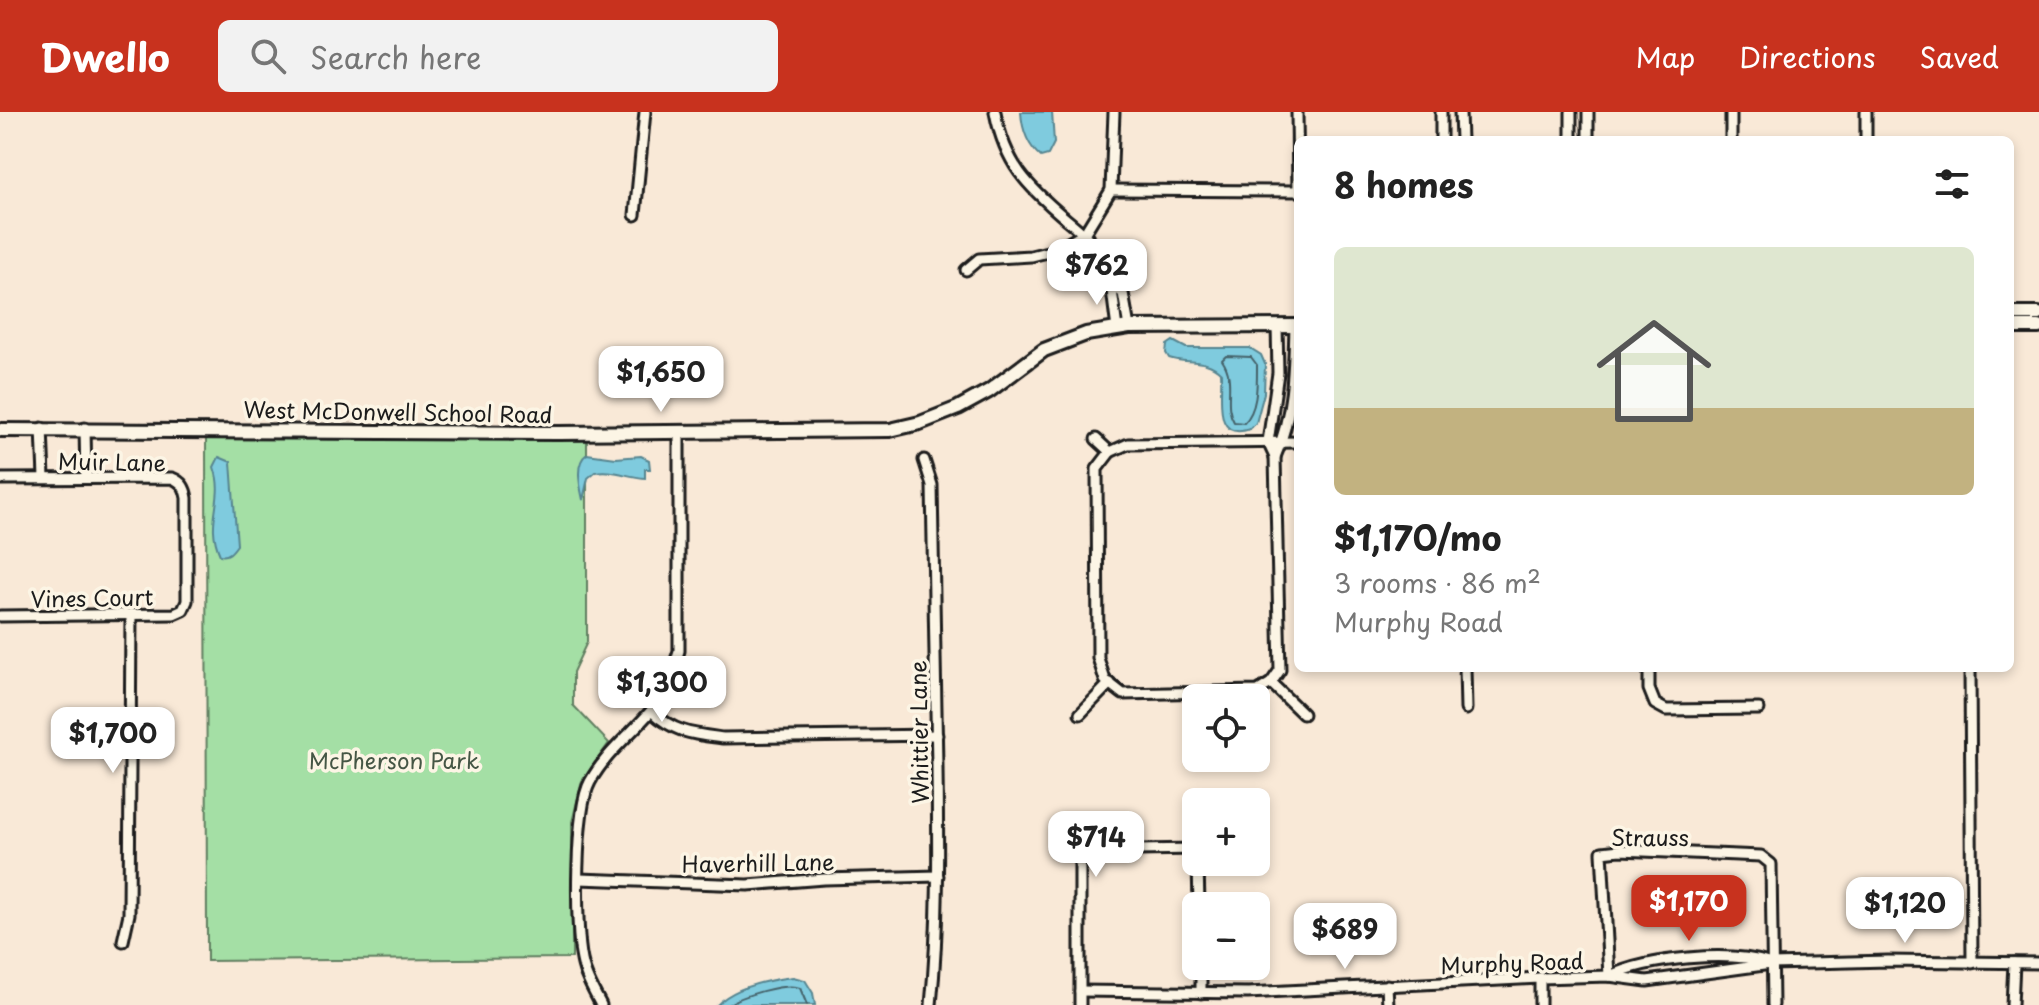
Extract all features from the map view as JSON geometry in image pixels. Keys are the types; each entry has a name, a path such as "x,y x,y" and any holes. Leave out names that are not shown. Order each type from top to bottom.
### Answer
{"main road":[{"path":"2014,314 2039,314"},
{"name":"West McDonwell School Road","path":"0,430 679,432 906,428 977,398 1044,350 1086,334 1123,327 1294,326"},
{"path":"2014,327 2039,327"}],"street":[{"path":"635,215 645,112"},
{"path":"995,112 1001,139 1016,170 1100,253 1112,285 1123,293 1123,327"},
{"path":"966,270 979,259 1031,256 1056,250 1084,234 1111,190 1114,112"},
{"path":"1441,112 1441,136"},
{"path":"1460,112 1461,136"},
{"path":"1571,112 1571,136"},
{"path":"1588,112 1588,136"},
{"path":"1731,112 1731,136"},
{"path":"1866,112 1866,136"},
{"path":"1111,190 1294,191"},
{"path":"1277,326 1278,373 1268,442 1275,457 1280,670 1271,683 1258,691 1123,694 1105,680 1098,658 1097,469 1110,452 1128,444 1268,442 1294,442"},
{"path":"1275,457 1282,442 1294,381"},
{"path":"42,428 44,478"},
{"path":"85,428 86,478"},
{"path":"601,1005 588,981 581,958 581,823 589,784 611,752 651,711 669,684 679,651 679,432"},
{"path":"1096,439 1110,452"},
{"name":"Whittier Lane","path":"924,460 932,485 937,735 937,950 931,1005"},
{"name":"Muir Lane","path":"0,479 172,478 179,481 185,487 187,498 187,601 183,610"},
{"name":"Vines Court","path":"0,616 174,614 183,610"},
{"path":"123,941 129,914 131,614"},
{"path":"1465,672 1466,709"},
{"path":"1649,672 1649,689 1655,704 1666,710 1759,709"},
{"path":"1970,672 1972,963"},
{"path":"1080,714 1110,683"},
{"path":"1271,683 1303,714"},
{"path":"651,711 668,726 689,734 723,738 937,735"},
{"path":"1080,1005 1080,851 1182,849"},
{"name":"Strauss","path":"1609,976 1602,852 1620,850 1761,856 1771,864 1771,964"},
{"name":"Haverhill Lane","path":"579,879 748,885 938,876"},
{"name":"Murphy Road","path":"1609,976 1656,963 1700,958 1753,958 1771,964"},
{"name":"Murphy Road","path":"1080,991 1248,993 1540,978 1609,976 1647,981 1771,964 1888,961 2039,963"},
{"path":"2012,1005 2014,963"},
{"path":"1771,964 1773,1005"},
{"path":"1540,978 1540,1005"},
{"path":"1201,980 1201,993"},
{"path":"1387,985 1388,1005"},
{"path":"1248,993 1248,1005"}],"green space":[{"name":"McPherson Park","path":"206,430 587,433 587,642 573,672 573,705 609,743 582,781 572,822 572,958 207,961"}],"water":[{"path":"1021,112 1052,112 1054,143 1048,155 1041,157 1032,147 1024,131"},
{"path":"1173,341 1186,348 1250,348 1261,355 1265,364 1264,393 1256,423 1250,429 1238,431 1230,429 1225,423 1221,404 1221,373 1210,365 1169,358 1167,345"},
{"path":"587,454 616,458 641,456 649,460 650,469 645,469 645,478 595,472 588,478 583,500 579,469"},
{"path":"219,457 231,462 237,545 230,553 223,555 220,555 214,531 218,490 214,467"},
{"path":"793,977 805,980 813,993 815,1005 717,1005 742,989"}]}
